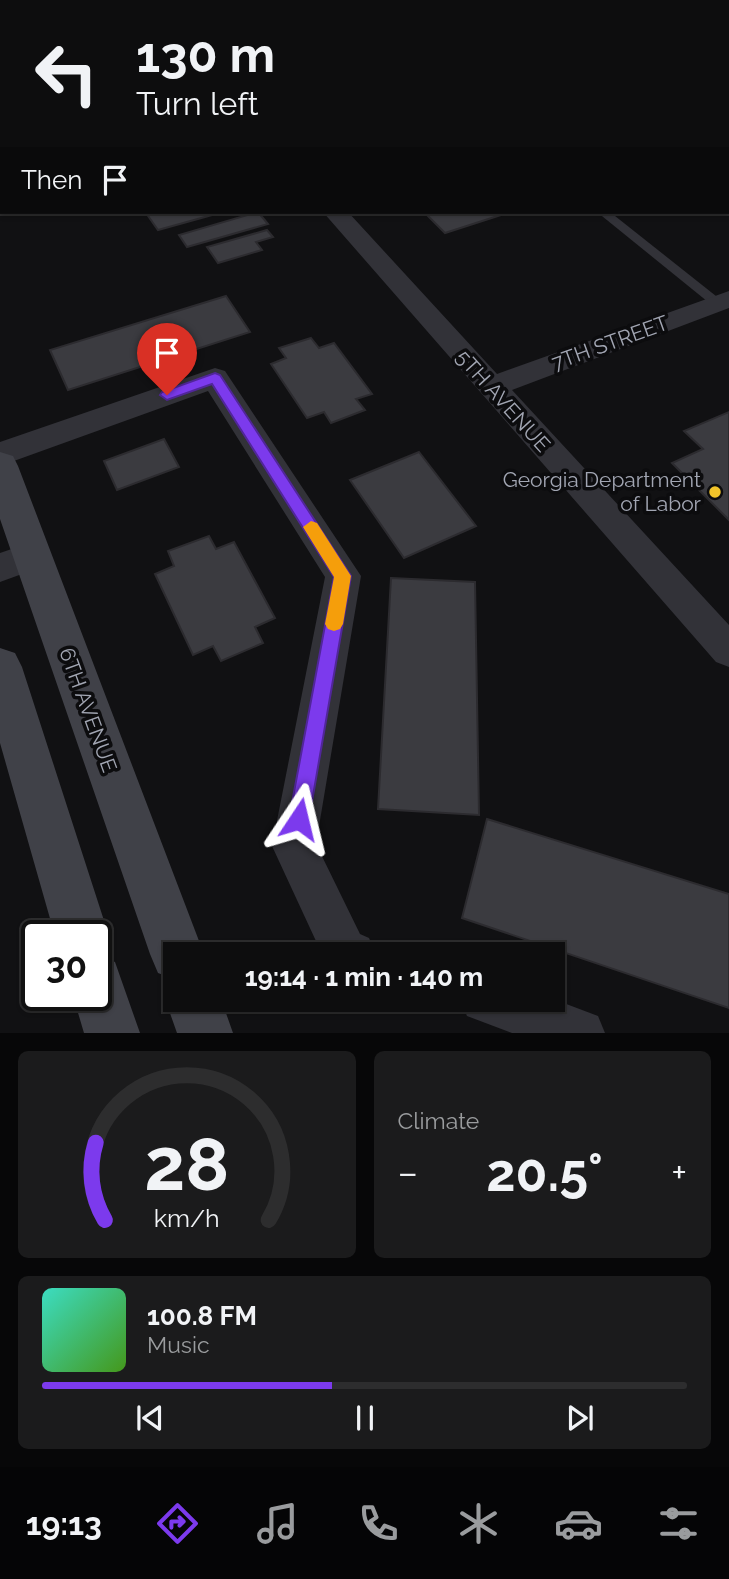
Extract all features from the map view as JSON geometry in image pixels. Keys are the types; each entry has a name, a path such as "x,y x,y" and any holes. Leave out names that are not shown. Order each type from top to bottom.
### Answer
{"main road":[{"name":"6TH AVENUE","path":"0,466 16,562 172,942"},
{"path":"0,667 77,920"},
{"path":"105,1011 112,1033"},
{"path":"198,1012 205,1033"}],"street":[{"name":"5TH AVENUE","path":"337,214 729,651"},
{"name":"7TH STREET","path":"490,387 723,301"},
{"path":"0,454 215,378 343,576 294,846 340,942"},
{"path":"521,1012 581,1033"}],"lane":[{"path":"606,214 723,301"}],"building":[{"path":"147,214 216,214 158,230"},
{"path":"251,214 260,214 268,224 187,247 179,235"},
{"path":"426,214 504,214 445,233"},
{"path":"267,230 273,237 256,242 262,250 218,263 207,247"},
{"path":"226,296 250,332 68,390 50,350"},
{"path":"311,338 319,348 334,343 372,394 356,399 365,410 331,423 324,412 307,418 271,364 286,358 279,348"},
{"name":"Georgia Department of Labor","path":"729,412 729,520 672,463 703,449 684,431"},
{"path":"164,439 179,467 117,490 104,461"},
{"path":"419,452 476,526 404,558 350,480"},
{"path":"209,536 216,549 234,542 275,618 255,627 263,643 221,661 213,646 193,655 155,574 174,566 168,551"},
{"path":"391,578 475,582 479,815 378,809"},
{"path":"487,819 729,894 729,1008 565,953 565,942 533,942 462,918"}],"slow traffic":[{"path":"311,527 343,576 334,624"}],"place":[{"name":"Georgia Department of Labor","path":"715,492"}],"route":[{"path":"167,395 215,378 343,576 299,819"}]}
